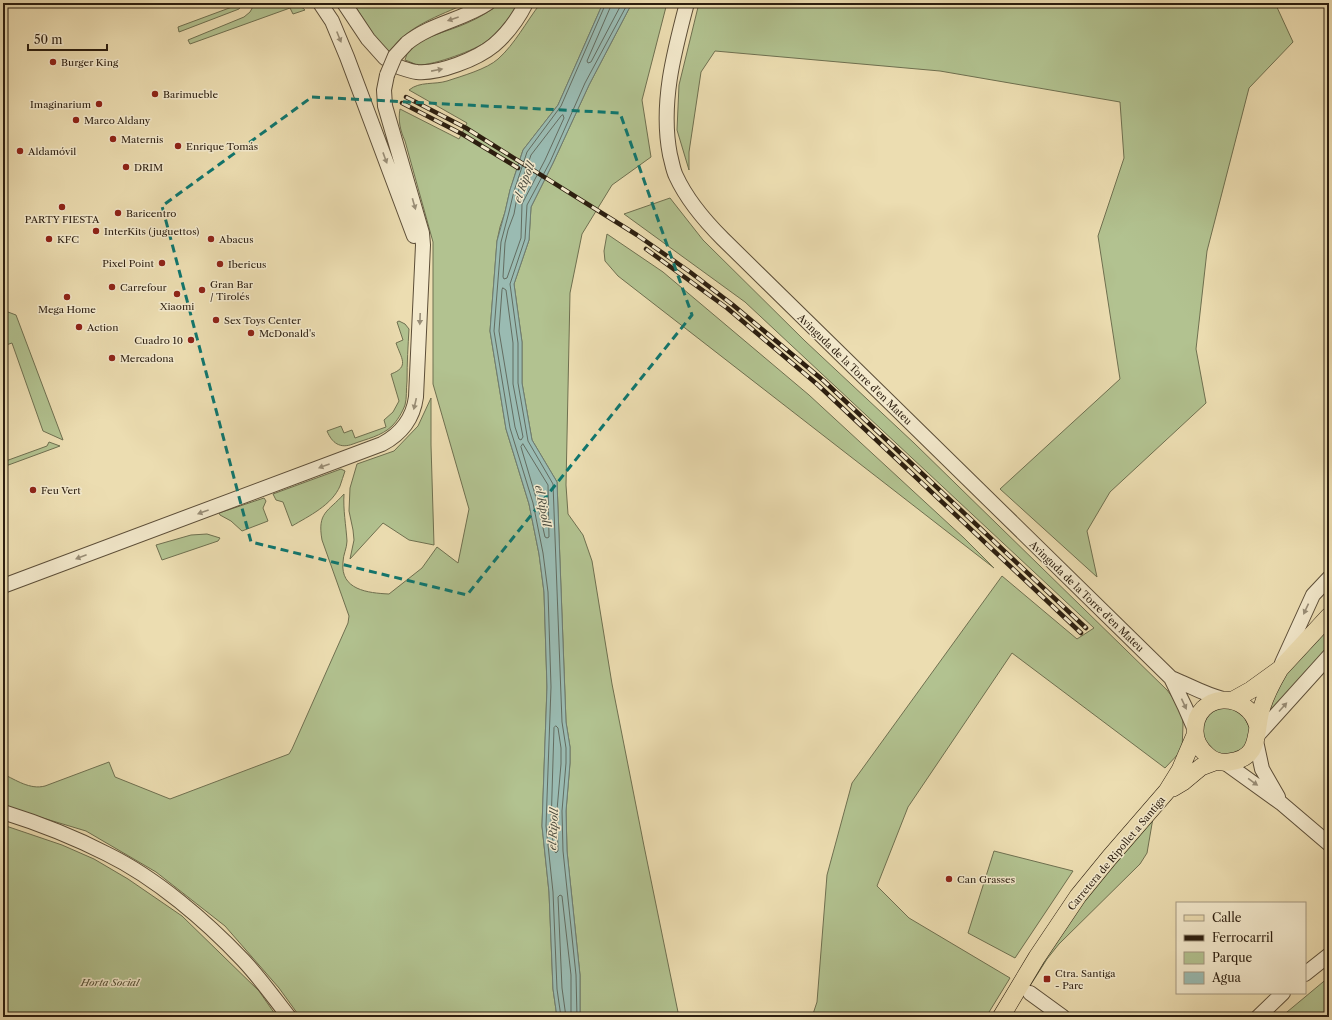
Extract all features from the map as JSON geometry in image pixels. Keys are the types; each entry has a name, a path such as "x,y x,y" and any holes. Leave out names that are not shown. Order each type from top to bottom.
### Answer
{"main road":[{"path":"1167,791 1180,770 1195,732 1196,723 1204,708 1211,703 1228,700 1250,690 1280,668 1329,616"},
{"path":"1167,791 1183,782 1201,767 1238,760 1244,757 1253,747 1257,734 1260,711 1280,668"},
{"path":"1228,700 1238,702 1250,710 1257,734"},
{"path":"1195,732 1199,746 1206,754 1221,762"},
{"name":"Carretera de Ripollet a Santiga","path":"1001,1017 1041,951 1078,896 1167,791"}],"street":[{"path":"320,3 332,21 347,57 414,236 420,262 421,280"},
{"path":"344,3 368,39 385,58"},
{"path":"3,586 382,444 397,434 408,421 415,405 423,244 422,233 385,106 384,90 387,75 395,56 407,43 424,32 469,14 488,3"},
{"path":"399,67 417,72 438,70 468,60 482,53 503,36 513,24 526,3"},
{"name":"Avinguda de la Torre d'en Mateu","path":"687,3 674,54 669,86 666,124 675,174 686,196 722,239 1171,678 1195,732"},
{"path":"1280,668 1313,595 1329,578"},
{"path":"1281,803 1262,769 1257,734 1329,656"},
{"name":"Avinguda de la Torre d'en Mateu","path":"1171,678 1207,695 1228,700"},
{"path":"1221,762 1247,778 1281,803 1329,844"},
{"path":"3,812 48,828 108,854 164,890 211,928 244,960 289,1017"},
{"path":"1306,973 1329,955"},
{"path":"1030,993 1064,1017"},
{"path":"1258,1017 1282,994"}],"highlighted area":[{"path":"312,97 620,113 692,315 467,595 251,542 162,206"}],"green space":[{"path":"231,3 244,3 239,9 179,32 178,27 232,7"},
{"path":"255,3 297,3 305,10 293,14 290,8 190,44 188,40 244,17 250,12"},
{"path":"353,3 467,3 434,17 414,29 404,36 389,53 377,40"},
{"path":"501,3 519,3 500,28 482,45 434,63 417,65 405,60 408,51 413,46 427,38 471,21"},
{"path":"549,3 603,3 558,105 523,150 510,190 497,241 490,331 506,429 529,504 539,554 544,592 547,687 542,826 549,892 553,989 557,1017 300,1017 279,988 225,926 156,872 86,831 3,806 3,774 23,784 39,787 109,762 115,777 170,799 289,754 348,623 349,616 322,540 321,531 321,524 325,513 344,494 347,541 343,559 343,571 346,579 357,588 373,593 389,594 422,568 437,547 458,563 469,509 433,384 433,242 399,121 400,109 459,139 467,123 409,90 418,85 442,82 460,77 493,63 510,47 540,4 548,5"},
{"path":"632,3 667,3 642,100 651,157 612,185 582,234 570,293 566,485 568,514 583,535 592,561 612,684 679,1017 580,1017 580,975 567,851 566,811 570,747 566,722 557,482 532,440 522,383 522,342 514,284 529,240 531,207 589,85"},
{"path":"699,3 1275,3 1293,42 1249,88 1207,251 1196,349 1206,403 1110,492 1087,531 1097,577 1000,489 1120,379 1098,236 1124,158 1120,102 940,71 715,51 701,72 689,152 689,170 677,130 679,85"},
{"path":"670,198 703,240 805,341 914,443 1167,690 1182,710 1182,750 1165,768 1012,653 908,807 877,886 909,918 1010,978 986,1017 812,1017 817,1002 827,875 852,783 1002,576 1077,639 1094,628 745,302 624,214"},
{"path":"607,234 663,272 809,395 964,538 994,568 618,276 605,261 604,251"},
{"path":"8,312 16,315 63,440 43,431 12,343 3,346 3,314"},
{"path":"399,321 405,324 409,329 406,399 405,405 398,419 392,426 379,435 344,446 337,444 331,439 327,431 341,426 344,433 352,430 355,438 386,427 384,420 393,412 399,401 391,374 397,371 402,365 402,358 396,343 403,340 397,322"},
{"path":"431,398 434,545 409,540 383,523 350,559 354,540 349,511 350,488 357,464 394,451 418,426"},
{"path":"49,442 60,446 3,467 3,462 47,446"},
{"path":"341,469 345,471 340,486 332,499 313,514 292,526 283,502 276,500 273,494"},
{"path":"264,498 266,501 263,508 268,521 242,531 219,513"},
{"path":"207,534 220,538 218,541 162,560 156,545 191,535"},
{"path":"1329,625 1329,646 1265,722 1277,682"},
{"path":"1227,706 1243,714 1251,731 1246,748 1231,758 1206,752 1199,721 1204,714"},
{"path":"1153,818 1147,853 1140,864 1059,944 1047,959 1028,989 1034,974 1086,897"},
{"name":"Horta Social","path":"3,825 62,845 94,859 128,879 182,916 259,991 277,1017 3,1017"},
{"path":"994,851 1073,871 1015,958 968,933"},
{"path":"1329,977 1329,1017 1281,1017"}],"water":[{"name":"el Ripoll","path":"603,3 632,3 589,85 531,207 529,240 514,284 522,342 522,383 532,440 557,482 566,722 570,747 566,811 567,851 580,975 580,1017 557,1017 553,989 549,892 542,826 547,687 544,592 539,554 529,504 506,429 490,331 497,241 510,190 523,150 558,105"}],"railway":[{"path":"406,97 466,128 637,235 690,272 733,305 824,381 1086,628"},
{"path":"402,103 462,134 518,168"},
{"path":"646,249 727,308 818,385 1081,633"}],"place":[{"name":"Burger King","path":"53,62"},
{"name":"Barimueble","path":"155,94"},
{"name":"Imaginarium","path":"99,104"},
{"name":"Marco Aldany","path":"76,120"},
{"name":"Maternis","path":"113,139"},
{"name":"Enrique Tomás","path":"178,146"},
{"name":"Aldamóvil","path":"20,151"},
{"name":"DRIM","path":"126,167"},
{"name":"PARTY FIESTA","path":"62,207"},
{"name":"Baricentro","path":"118,213"},
{"name":"InterKits (juguettos)","path":"96,231"},
{"name":"KFC","path":"49,239"},
{"name":"Abacus","path":"211,239"},
{"name":"Pixel Point","path":"162,263"},
{"name":"Ibericus","path":"220,264"},
{"name":"Carrefour","path":"112,287"},
{"name":"Gran Bar / Tirolés","path":"202,290"},
{"name":"Xiaomi","path":"177,294"},
{"name":"Mega Home","path":"67,297"},
{"name":"Sex Toys Center","path":"216,320"},
{"name":"Action","path":"79,327"},
{"name":"McDonald's","path":"251,333"},
{"name":"Cuadro 10","path":"191,340"},
{"name":"Mercadona","path":"112,358"},
{"name":"Feu Vert","path":"33,490"},
{"name":"Can Grasses","path":"949,879"},
{"name":"Ctra. Santiga - Parc","path":"1047,979"}]}
